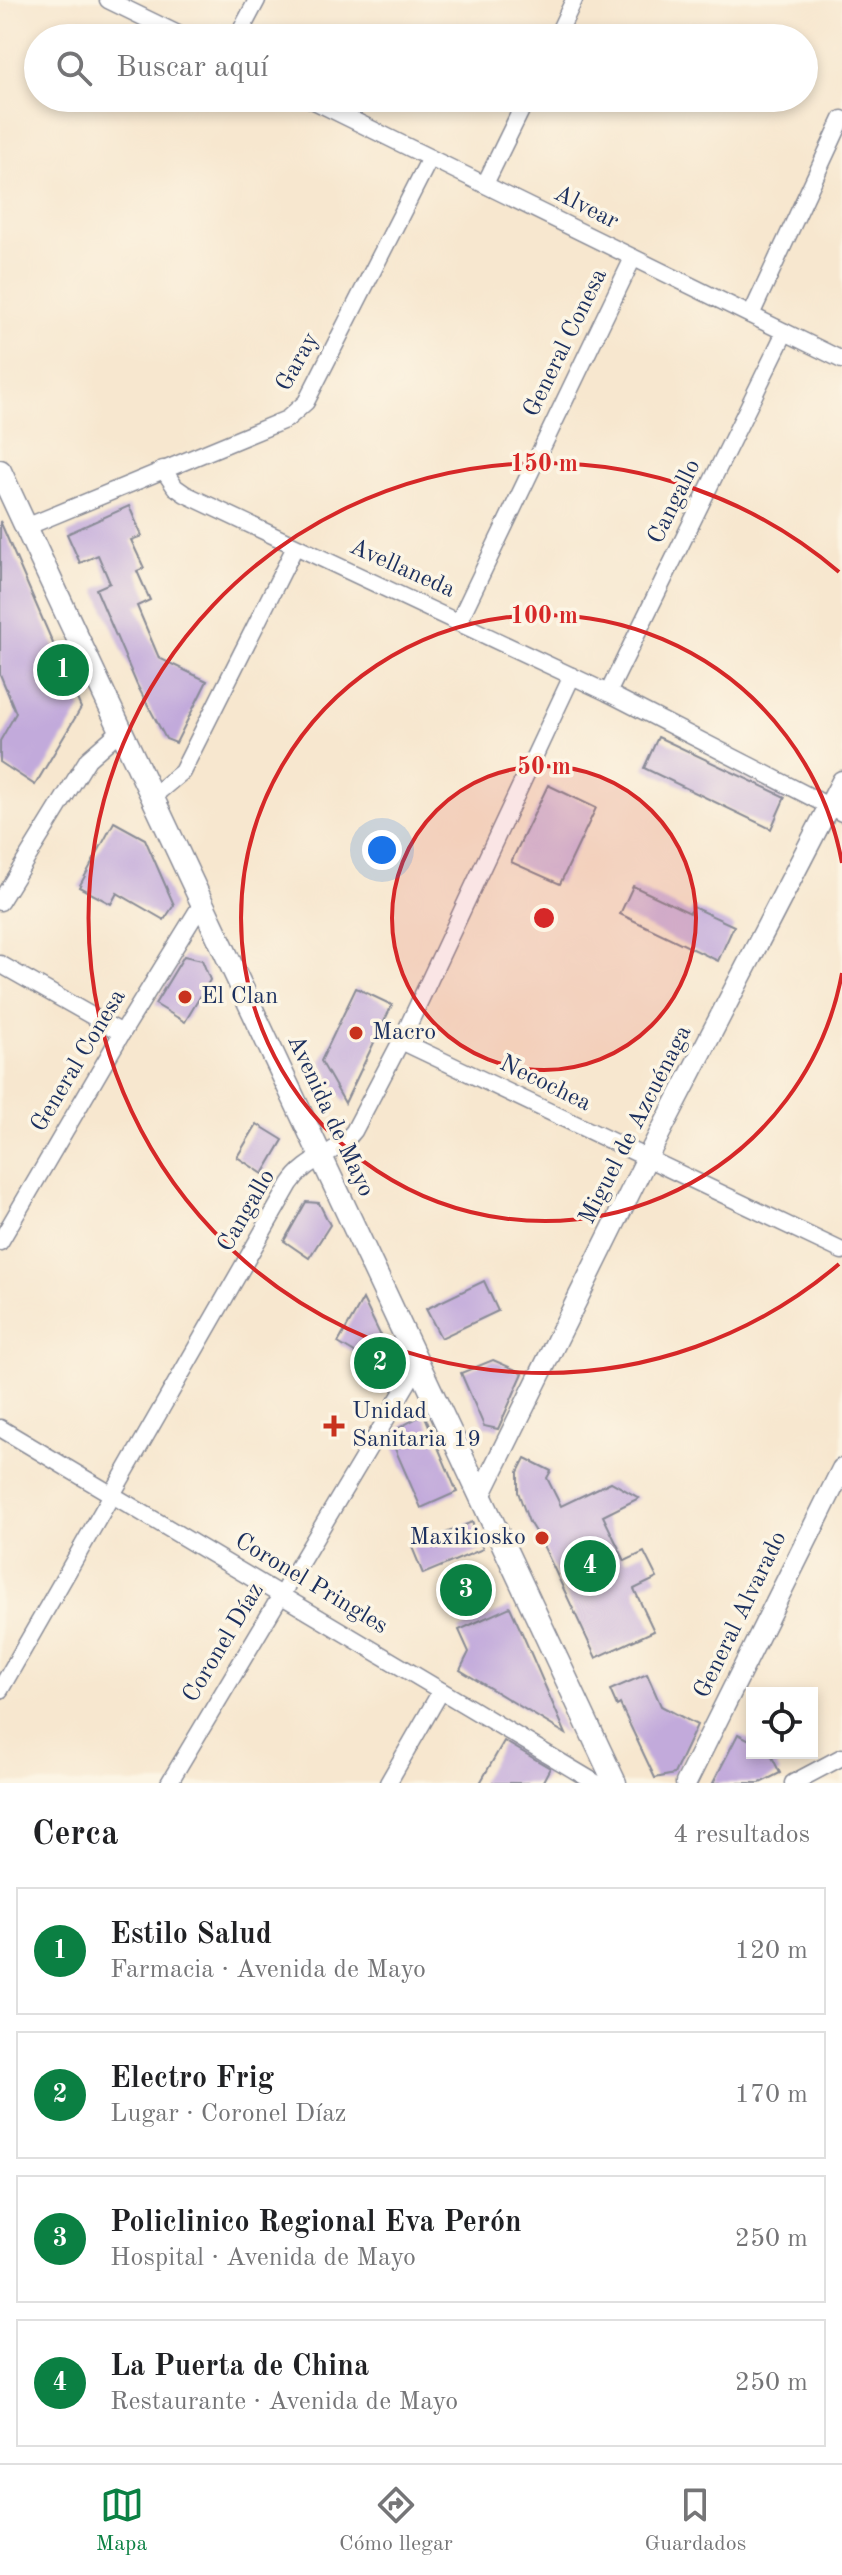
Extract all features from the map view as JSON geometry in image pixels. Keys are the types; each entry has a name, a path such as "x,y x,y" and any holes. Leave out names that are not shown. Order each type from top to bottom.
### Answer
{"main road":[{"name":"Avenida de Mayo","path":"0,471 615,1783"}],"street":[{"path":"108,0 157,24"},
{"path":"244,24 257,0"},
{"path":"563,24 574,0"},
{"name":"Alvear","path":"336,112 842,360"},
{"path":"485,184 520,112"},
{"path":"751,315 842,119"},
{"name":"Garay","path":"26,527 287,419 306,402 430,158"},
{"name":"General Conesa","path":"459,621 633,258"},
{"name":"Cangallo","path":"608,693 785,332"},
{"name":"Avellaneda","path":"163,469 175,487 185,494 608,693 835,810"},
{"path":"151,798 182,772 295,547"},
{"name":"Cangallo","path":"0,1690 290,1184 300,1170 344,1144 354,1131 401,1041 572,676"},
{"path":"0,902 88,759 121,730"},
{"name":"Miguel de Azcuénaga","path":"481,1494 646,1160 835,810 842,781"},
{"name":"General Conesa","path":"0,1242 201,905"},
{"path":"0,964 122,1033"},
{"name":"Necochea","path":"401,1041 842,1251"},
{"name":"Coronel Díaz","path":"169,1783 419,1364"},
{"name":"Coronel Pringles","path":"0,1428 596,1783"},
{"name":"General Alvarado","path":"686,1783 842,1469"},
{"path":"388,1783 441,1691"},
{"path":"793,1783 842,1757"}],"building":[{"path":"129,506 142,536 131,540 144,568 137,571 150,600 137,606 159,658 207,681 176,743 166,739 137,685 96,589 110,583 98,555 80,563 67,534"},
{"path":"0,521 81,708 35,785 0,762 0,741 16,713 0,674"},
{"path":"658,737 785,797 771,829 644,768"},
{"path":"548,785 596,808 560,884 511,862"},
{"path":"114,822 145,839 174,905 164,920 117,893 111,904 79,887"},
{"path":"633,886 690,913 693,907 734,926 718,961 620,914"},
{"path":"184,956 202,960 210,980 185,1022 155,1004"},
{"name":"Macro","path":"356,988 392,1005 345,1103 321,1061"},
{"path":"257,1124 283,1140 263,1174 237,1157"},
{"path":"306,1202 319,1203 330,1225 309,1258 284,1241"},
{"path":"484,1281 498,1311 441,1338 426,1309"},
{"path":"363,1299 389,1353 385,1371 338,1343"},
{"path":"493,1360 523,1373 498,1429 484,1426 461,1373"},
{"path":"424,1414 457,1492 421,1508 392,1442 399,1428"},
{"path":"525,1458 551,1471 547,1478 561,1506 611,1482 639,1498 603,1516 625,1561 644,1552 657,1578 634,1589 654,1631 596,1658 529,1522 518,1492 518,1472"},
{"path":"472,1522 483,1549 423,1574 412,1547"},
{"path":"510,1607 566,1734 460,1670 469,1652 459,1630"},
{"path":"647,1674 661,1706 697,1725 674,1774 655,1778 620,1704 617,1706 610,1690"},
{"path":"738,1734 746,1738 746,1759 773,1759 780,1773 760,1783 713,1783"},
{"path":"504,1741 550,1768 542,1783 480,1783"}],"place":[{"name":"Estilo Salud","path":"63,670"},
{"name":"El Clan","path":"185,997"},
{"name":"Macro","path":"356,1033"},
{"name":"Electro Frig","path":"380,1363"},
{"name":"Unidad Sanitaria 19","path":"334,1426"},
{"name":"Maxikiosko","path":"542,1538"},
{"name":"La Puerta de China","path":"590,1566"},
{"name":"Policlinico Regional Eva Perón","path":"466,1590"}]}
